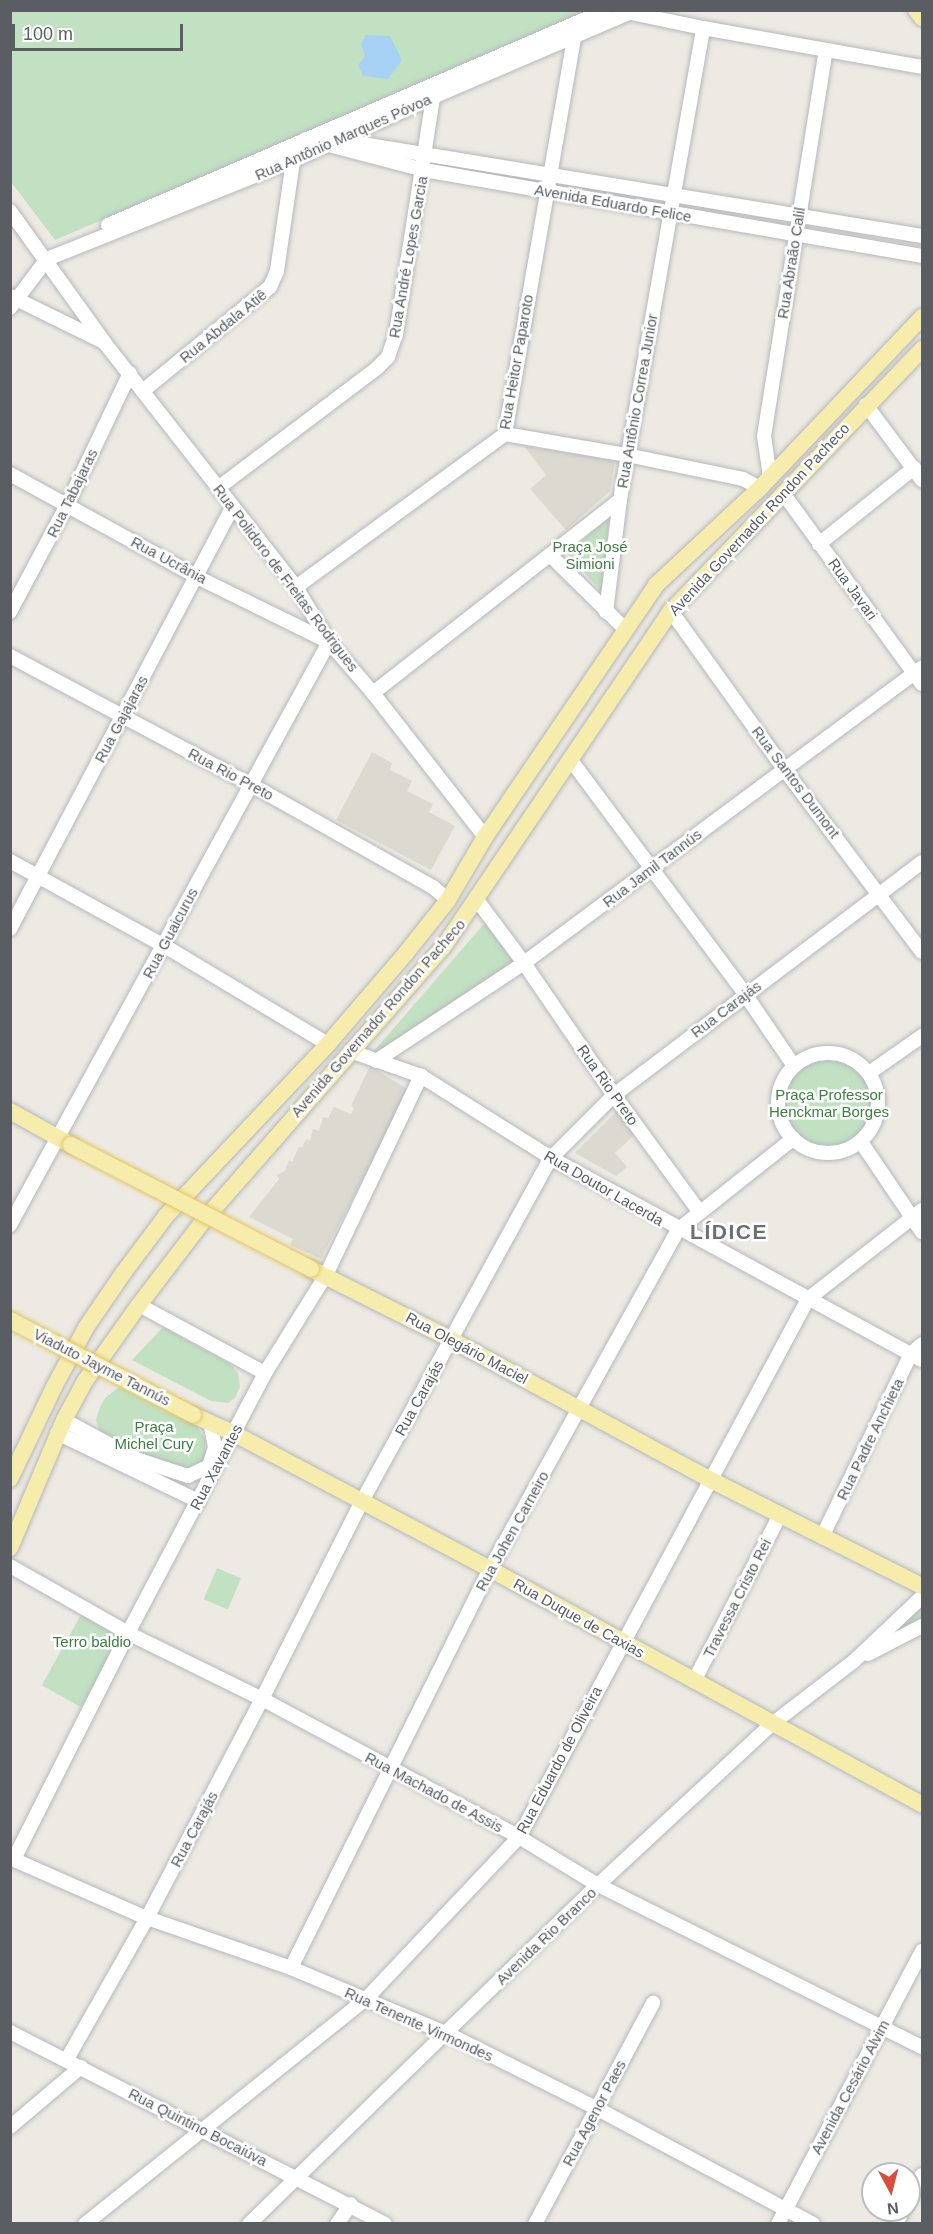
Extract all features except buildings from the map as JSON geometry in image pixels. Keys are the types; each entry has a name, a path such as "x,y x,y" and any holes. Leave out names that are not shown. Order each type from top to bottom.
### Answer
{"main road":[{"path":"916,10 922,18"},
{"name":"Avenida Governador Rondon Pacheco","path":"10,1479 54,1387 82,1336 131,1263 166,1215 327,1044 406,953 448,900 485,837 656,585 765,482 922,316"},
{"name":"Avenida Governador Rondon Pacheco","path":"10,1548 60,1426 85,1381 139,1305 204,1220 444,946 671,610 922,349"},
{"name":"Rua Olegário Maciel","path":"10,1111 65,1142 452,1340 711,1480 922,1586"},
{"name":"Viaduto Jayme Tannús","path":"10,1320 210,1422"},
{"name":"Rua Duque de Caxias","path":"210,1422 490,1569 922,1805"}],"street":[{"name":"Rua Antônio Marques Póvoa","path":"45,256 292,161 606,10"},
{"name":"Rua Antônio Marques Póvoa","path":"45,256 307,139 574,37 633,11"},
{"path":"633,11 702,28 922,67"},
{"name":"Rua Antônio Correa Junior","path":"373,693 620,500 702,28"},
{"name":"Rua Heitor Paparoto","path":"296,587 505,434 574,37"},
{"name":"Rua Abraão Calil","path":"765,482 764,436 826,50"},
{"name":"Rua André Lopes Garcia","path":"218,488 377,368 388,357 396,334 424,170 434,91"},
{"name":"Avenida Eduardo Felice","path":"307,139 426,154 922,236"},
{"name":"Rua Abdala Atiê","path":"144,390 270,287 277,271 292,161 307,139"},
{"name":"Avenida Eduardo Felice","path":"332,143 424,170 922,256"},
{"name":"Rua Polidoro de Freitas Rodrigues","path":"10,211 45,256 104,342 144,390 232,508 296,587 329,642 373,693 485,837"},
{"path":"890,250 893,231"},
{"path":"45,256 12,301 104,342"},
{"name":"Rua Tabajaras","path":"10,612 67,505 130,373"},
{"path":"866,405 922,480"},
{"path":"505,434 765,482"},
{"path":"819,543 914,468"},
{"name":"Rua Ucrânia","path":"10,474 197,577 329,642"},
{"name":"Rua Javari","path":"783,493 920,675"},
{"path":"606,612 620,500"},
{"name":"Rua Gajajaras","path":"10,929 39,878 232,508"},
{"path":"550,555 625,629"},
{"name":"Rua Santos Dumont","path":"671,610 784,769 880,893 922,952"},
{"name":"Rua Guaicurus","path":"10,1225 65,1142 163,945 329,642"},
{"name":"Rua Rio Preto","path":"10,656 250,784 433,887 448,900"},
{"name":"Rua Jamil Tannús","path":"376,1061 524,963 784,769 920,675"},
{"path":"570,759 745,994 794,1066"},
{"path":"10,861 163,945 327,1044"},
{"name":"Rua Carajás","path":"67,2059 147,1918 262,1699 361,1503 551,1158 614,1095 922,862"},
{"name":"Rua Rio Preto","path":"477,900 524,963 614,1095 699,1210"},
{"path":"869,1073 922,1036"},
{"name":"Rua Doutor Lacerda","path":"350,1051 421,1076 551,1158 678,1230 917,1357"},
{"path":"825,1053 842,1054 857,1061 869,1073 877,1086 880,1101 878,1116 871,1130 861,1142 849,1150 827,1153 805,1148 793,1139 780,1120 778,1108 781,1085 794,1066 808,1057 825,1053"},
{"name":"Rua Xavantes","path":"12,1858 421,1076"},
{"name":"Rua Johen Carneiro","path":"291,1968 490,1569 678,1230 699,1210 793,1139"},
{"path":"861,1142 917,1214 922,1232"},
{"name":"Rua Eduardo de Oliveira","path":"85,2223 365,2000 519,1837 808,1299 917,1214"},
{"path":"139,1305 265,1372"},
{"name":"Rua Padre Anchieta","path":"822,1537 922,1344"},
{"path":"60,1426 136,1459 188,1476 209,1466 214,1448 210,1422"},
{"path":"60,1426 198,1501"},
{"name":"Travessa Cristo Rei","path":"694,1681 780,1515"},
{"name":"Rua Machado de Assis","path":"10,1566 128,1633 262,1699 519,1837 598,1885 922,2048"},
{"path":"854,1661 922,1597"},
{"path":"854,1661 922,1626"},
{"name":"Avenida Rio Branco","path":"249,2223 598,1885 772,1724 854,1661"},
{"name":"Rua Tenente Virmondes","path":"12,1858 147,1918 291,1968 446,2033 596,2108 813,2223"},
{"name":"Avenida Cesário Alvim","path":"778,2223 922,1951"},
{"name":"Rua Agenor Paes","path":"535,2223 653,2003"},
{"name":"Rua Quintino Bocaiúva","path":"10,2032 67,2059 202,2131 385,2223"},
{"path":"10,2127 81,2067"},
{"path":"337,2223 351,2204"}],"shaded area":[{"path":"524,446 615,461 610,491 566,530 530,489 546,475"},
{"path":"372,752 392,763 390,770 412,781 407,791 433,804 429,812 455,826 431,870 336,820"},
{"path":"370,1066 409,1090 321,1259 290,1245 293,1239 249,1217 279,1179 277,1175 285,1171 289,1160 292,1162 299,1147 302,1148 306,1139 310,1141 313,1129 319,1131 323,1117 328,1118 334,1107 351,1114 354,1108 351,1106"},
{"path":"619,1109 637,1132 615,1153 627,1167 616,1176 575,1153"}],"green space":[{"path":"10,11 592,11 55,240 11,182"},
{"name":"Praça José Simioni","path":"609,518 602,592 567,553"},
{"path":"490,917 524,963 376,1061 367,1059"},
{"name":"Praça Professor Henckmar Borges","path":"828,1054 847,1058 863,1068 873,1084 877,1103 873,1122 863,1138 847,1148 828,1152 809,1148 793,1138 783,1122 779,1103 783,1084 793,1068 809,1058"},
{"path":"163,1327 230,1364 238,1373 240,1387 235,1398 228,1403 211,1401 132,1360"},
{"name":"Praça Michel Cury","path":"119,1387 197,1426 205,1439 206,1453 202,1465 189,1473 165,1467 100,1433 96,1420 100,1407 105,1398"},
{"path":"217,1568 241,1578 228,1609 204,1599"},
{"path":"922,1597 922,1626 854,1661"},
{"name":"Terro baldio","path":"83,1611 122,1633 81,1707 42,1685"}],"water":[{"path":"366,35 390,36 402,60 388,79 363,76 358,65 365,56 361,44"}],"district":[{"name":"LÍDICE","path":"729,1232"}]}
